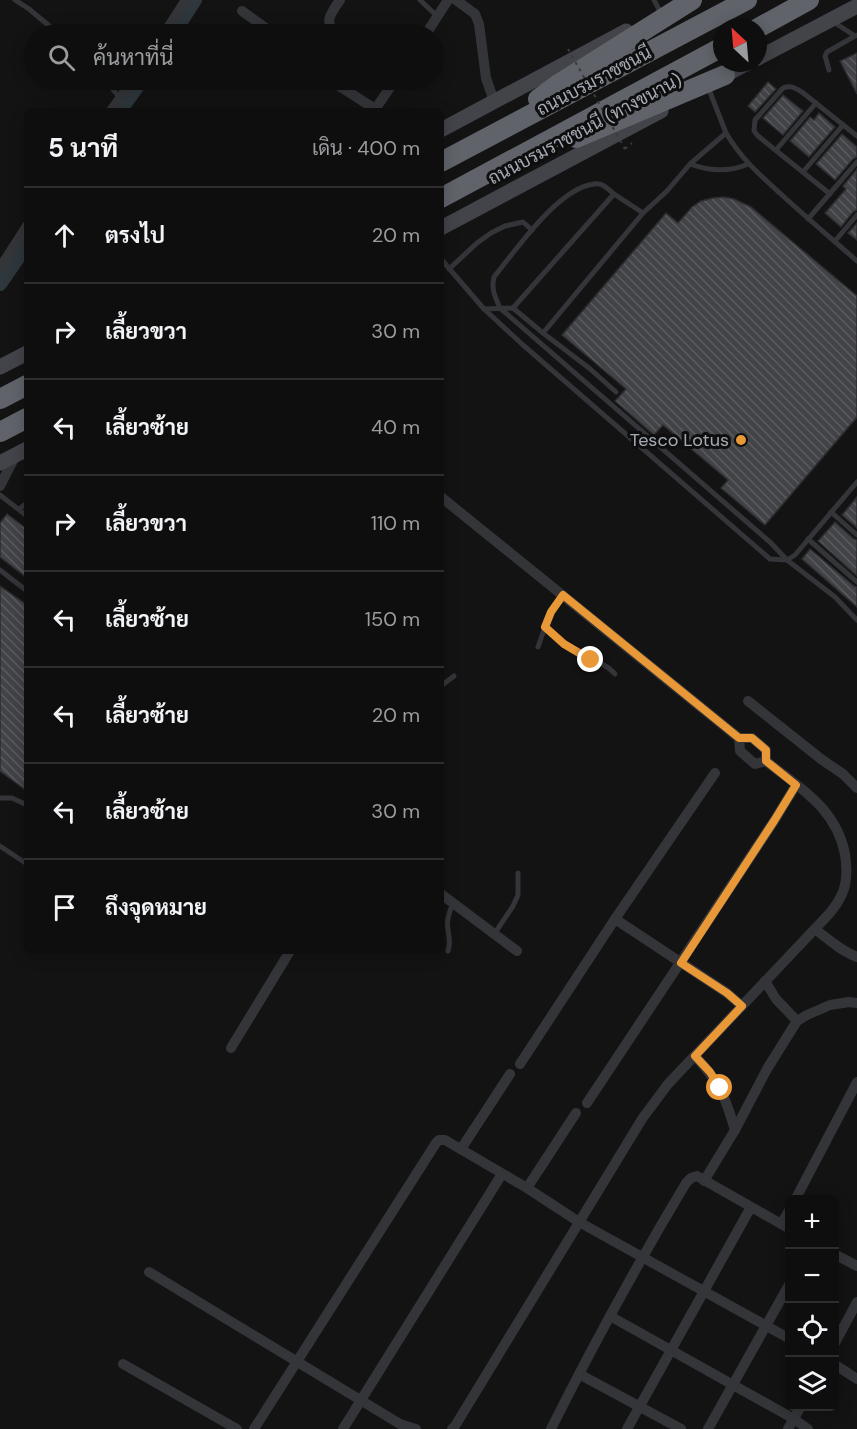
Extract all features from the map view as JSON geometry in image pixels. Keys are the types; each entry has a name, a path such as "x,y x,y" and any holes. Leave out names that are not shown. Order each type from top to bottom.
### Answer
{"highway":[{"path":"477,143 557,85 692,0"},
{"name":"ถนนบรมราชชนนี","path":"444,160 747,0"},
{"path":"767,23 809,0"},
{"name":"ถนนบรมราชชนนี","path":"444,196 713,52"},
{"path":"510,160 589,133 725,75"},
{"path":"0,399 24,386"},
{"path":"0,432 24,420"}],"main road":[{"path":"444,128 657,7 686,0"},
{"path":"767,53 857,6"},
{"name":"ถนนบรมราชชนนี (ทางขนาน)","path":"444,226 731,72"},
{"path":"0,367 24,354"},
{"path":"0,463 21,452"}],"street":[{"path":"170,24 186,0"},
{"path":"330,24 329,17 340,0"},
{"path":"433,24 448,0"},
{"path":"456,0 475,15 479,24 486,78 494,101"},
{"path":"242,11 260,24"},
{"path":"113,108 126,90"},
{"path":"345,90 372,108"},
{"path":"376,108 388,90"},
{"path":"0,268 24,231"},
{"path":"0,486 21,452"},
{"path":"444,499 739,738 752,738 766,750 766,761"},
{"path":"748,701 843,774 857,788"},
{"path":"739,738 740,751 755,764 766,761"},
{"path":"452,1429 642,1119 668,1084 830,914 842,896 846,880 846,861 837,827 813,798 766,761"},
{"path":"520,1064 715,773"},
{"path":"587,1103 796,785"},
{"path":"444,896 517,951"},
{"path":"615,919 727,993 742,1006"},
{"path":"815,929 857,957"},
{"path":"231,1048 288,954"},
{"path":"765,981 776,999 797,1022"},
{"path":"704,1181 735,1130 767,1069 797,1022 830,1005 857,1003"},
{"path":"695,1056 710,1072 720,1088 735,1130"},
{"path":"461,1149 510,1074"},
{"path":"798,1195 857,1083"},
{"path":"527,1188 576,1113"},
{"path":"254,1429 439,1140 445,1140 461,1149 579,1222 785,1337"},
{"path":"343,1429 502,1174"},
{"path":"551,1429 642,1257 691,1178 697,1176 785,1226"},
{"path":"627,1429 751,1208"},
{"path":"839,1256 856,1263"},
{"path":"149,1272 400,1424 416,1429"},
{"path":"708,1429 785,1290"},
{"path":"839,1336 857,1302"},
{"path":"610,1316 733,1385 791,1424 808,1429"},
{"path":"123,1364 237,1429"},
{"path":"839,1367 857,1379"},
{"path":"579,1374 681,1429"},
{"path":"791,1424 799,1411"}],"lane":[{"path":"15,0 47,24"},
{"path":"420,0 438,17"},
{"path":"829,70 825,56 827,52 856,35 830,20"},
{"path":"708,85 726,134 735,149 748,164 857,261"},
{"path":"830,194 758,136 754,131 755,120 783,88 788,86 802,92 857,136"},
{"path":"113,90 120,98"},
{"path":"776,150 816,103"},
{"path":"803,172 843,125"},
{"path":"543,333 643,213 667,191 690,164 726,134"},
{"path":"808,219 857,162"},
{"path":"690,164 700,168 723,170 748,164"},
{"path":"643,213 604,185 596,183 565,197 532,230 494,277 492,285 500,308 771,543 787,560 836,597 857,620"},
{"path":"513,308 614,194"},
{"path":"834,241 857,215"},
{"path":"449,269 477,243 505,226 523,222 532,230"},
{"path":"444,263 484,309 523,345 770,559 787,560 795,555 856,486"},
{"path":"484,309 513,308 616,392"},
{"path":"0,495 24,513"},
{"path":"19,509 24,505"},
{"path":"831,512 857,535"},
{"path":"808,539 857,582"},
{"path":"0,570 24,589"},
{"path":"538,647 551,612 563,595"},
{"path":"545,627 564,644 604,665 615,674"},
{"path":"444,684 454,676"},
{"path":"0,798 12,798 24,804"},
{"path":"0,846 24,862"},
{"path":"494,935 518,895 518,873"},
{"path":"448,951 451,941 447,925 453,903"}],"path":[{"path":"568,49 625,149"}],"building":[{"path":"857,53 857,94 840,61"},
{"path":"768,82 776,89 755,112 748,106"},
{"path":"783,95 803,111 783,135 763,118"},
{"path":"819,113 835,127 809,157 790,141 810,117 814,120"},
{"path":"842,134 857,147 857,157 835,180 816,164"},
{"path":"857,169 857,210 841,227 825,213 846,189 843,186"},
{"path":"724,197 751,207 857,296 857,417 765,525 721,488 728,480 663,425 654,435 615,401 626,389 562,335 666,213 678,223 692,207 701,201"},
{"path":"857,223 857,240 848,233"},
{"path":"857,497 857,528 842,515"},
{"path":"7,514 24,527 24,576 0,557 0,523"},
{"path":"835,522 857,540 857,576 818,541"},
{"path":"810,549 857,587 857,607 802,559"},
{"path":"0,586 24,603 24,789 0,771"}],"waterway":[{"path":"179,24 195,0"},
{"path":"122,108 135,90"},
{"path":"0,284 24,249"}],"place":[{"name":"Tesco Lotus","path":"741,440"}],"route":[{"path":"591,660 564,644 545,627 551,612 563,595 739,738 752,738 766,750 766,761 796,785 681,963 727,993 742,1006 695,1056 710,1072 720,1088"}]}
